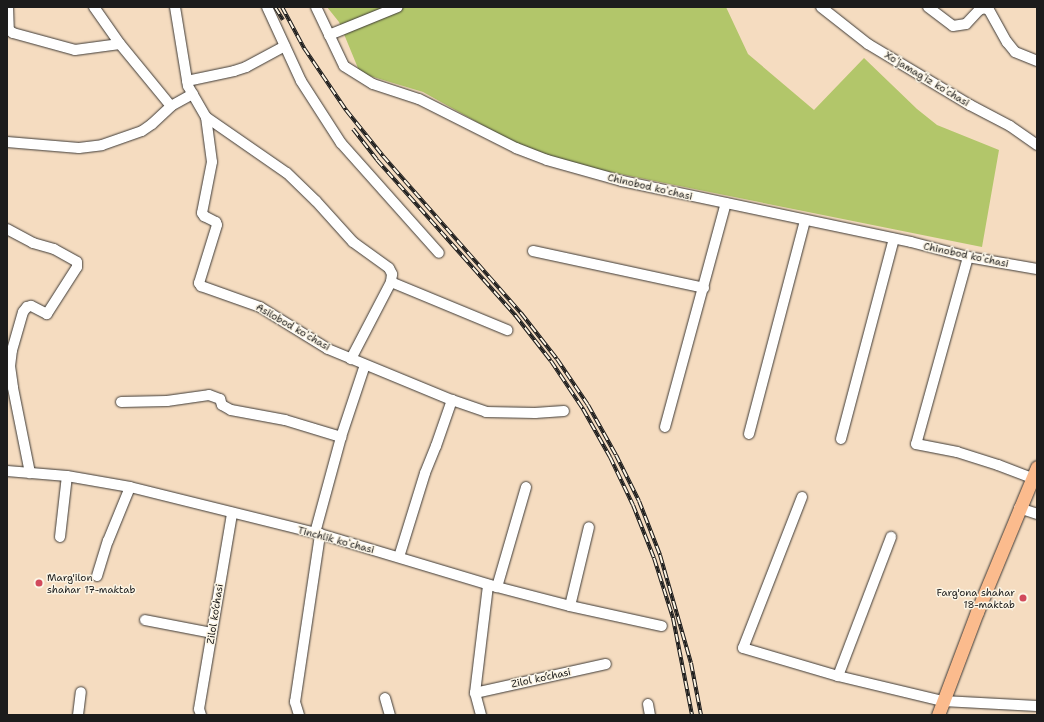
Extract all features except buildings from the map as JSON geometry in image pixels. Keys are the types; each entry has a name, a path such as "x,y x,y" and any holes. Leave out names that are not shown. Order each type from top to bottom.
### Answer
{"main road":[{"path":"938,715 1019,508 1035,473"}],"street":[{"path":"8,7 9,30 13,33 75,50 120,44"},
{"path":"94,7 120,44 171,106"},
{"name":"Asilobod koʻchasi","path":"175,7 188,86 206,117 212,162 202,213 204,216 216,222 217,225 199,283 201,286 260,307 328,349 452,400 486,412 535,413 564,410"},
{"path":"267,7 302,80 341,143 439,253"},
{"name":"Chinobod koʻchasi","path":"316,7 344,66 373,84 419,100 516,148 546,160 622,181 894,239 968,257 1037,269"},
{"path":"329,35 398,7"},
{"name":"Xoʻjamagʻiz koʻchasi","path":"821,7 868,44 970,105 1010,126 1037,145"},
{"path":"928,7 953,26 966,24 979,10 984,8 989,10 1007,42 1016,52 1037,61"},
{"path":"187,81 240,69 285,46"},
{"path":"7,142 79,148 102,145 142,131 152,124 171,106 193,94"},
{"name":"Asilobod koʻchasi","path":"206,117 287,173 316,201 353,242 389,268 392,274 391,282"},
{"path":"665,427 726,203"},
{"path":"749,434 805,220"},
{"path":"7,229 33,243 54,249 77,262 77,268 47,314 31,306 26,307 23,312 12,350 10,366 13,388 30,473"},
{"path":"841,439 894,239"},
{"path":"532,251 704,288"},
{"path":"968,257 942,344 916,444 957,452 1035,473"},
{"path":"351,359 391,282 507,330"},
{"path":"299,715 295,702 317,534 341,436 365,365"},
{"path":"121,402 167,401 209,395 220,398 222,405 231,410 285,420 341,436"},
{"path":"399,557 425,473 452,400"},
{"name":"Tinchlik koʻchasi","path":"7,471 67,476 130,487 317,534 399,557 492,586 570,606 662,626"},
{"path":"60,537 67,476"},
{"path":"97,576 108,541 130,487"},
{"path":"481,715 475,693 492,586 526,487"},
{"path":"802,497 743,648 838,676 943,701 1037,706"},
{"path":"1019,508 1037,514"},
{"name":"Zilol ko‘chasi","path":"201,715 199,709 232,513"},
{"path":"570,606 589,527"},
{"path":"838,676 891,537"},
{"path":"145,620 212,633"},
{"name":"Zilol ko‘chasi","path":"475,693 606,664"},
{"path":"78,715 81,692"},
{"path":"385,698 390,715"},
{"path":"648,704 650,715"}],"green space":[{"path":"327,7 726,7 748,54 814,110 864,58 917,109 937,125 999,150 982,247 585,167 520,146 423,92 360,73 339,22"}],"railway":[{"path":"275,7 283,20"},
{"path":"282,7 304,48 346,110 383,156 521,313 557,359 588,405 616,455 639,501 660,555 691,663 701,715"},
{"path":"353,129 377,160 515,315 551,361 583,409 610,457 633,505 654,558 673,618 692,715"}],"place":[{"name":"Marg'ilon shahar 17-maktab","path":"39,583"},
{"name":"Farg'ona shahar 18-maktab","path":"1023,598"}]}
